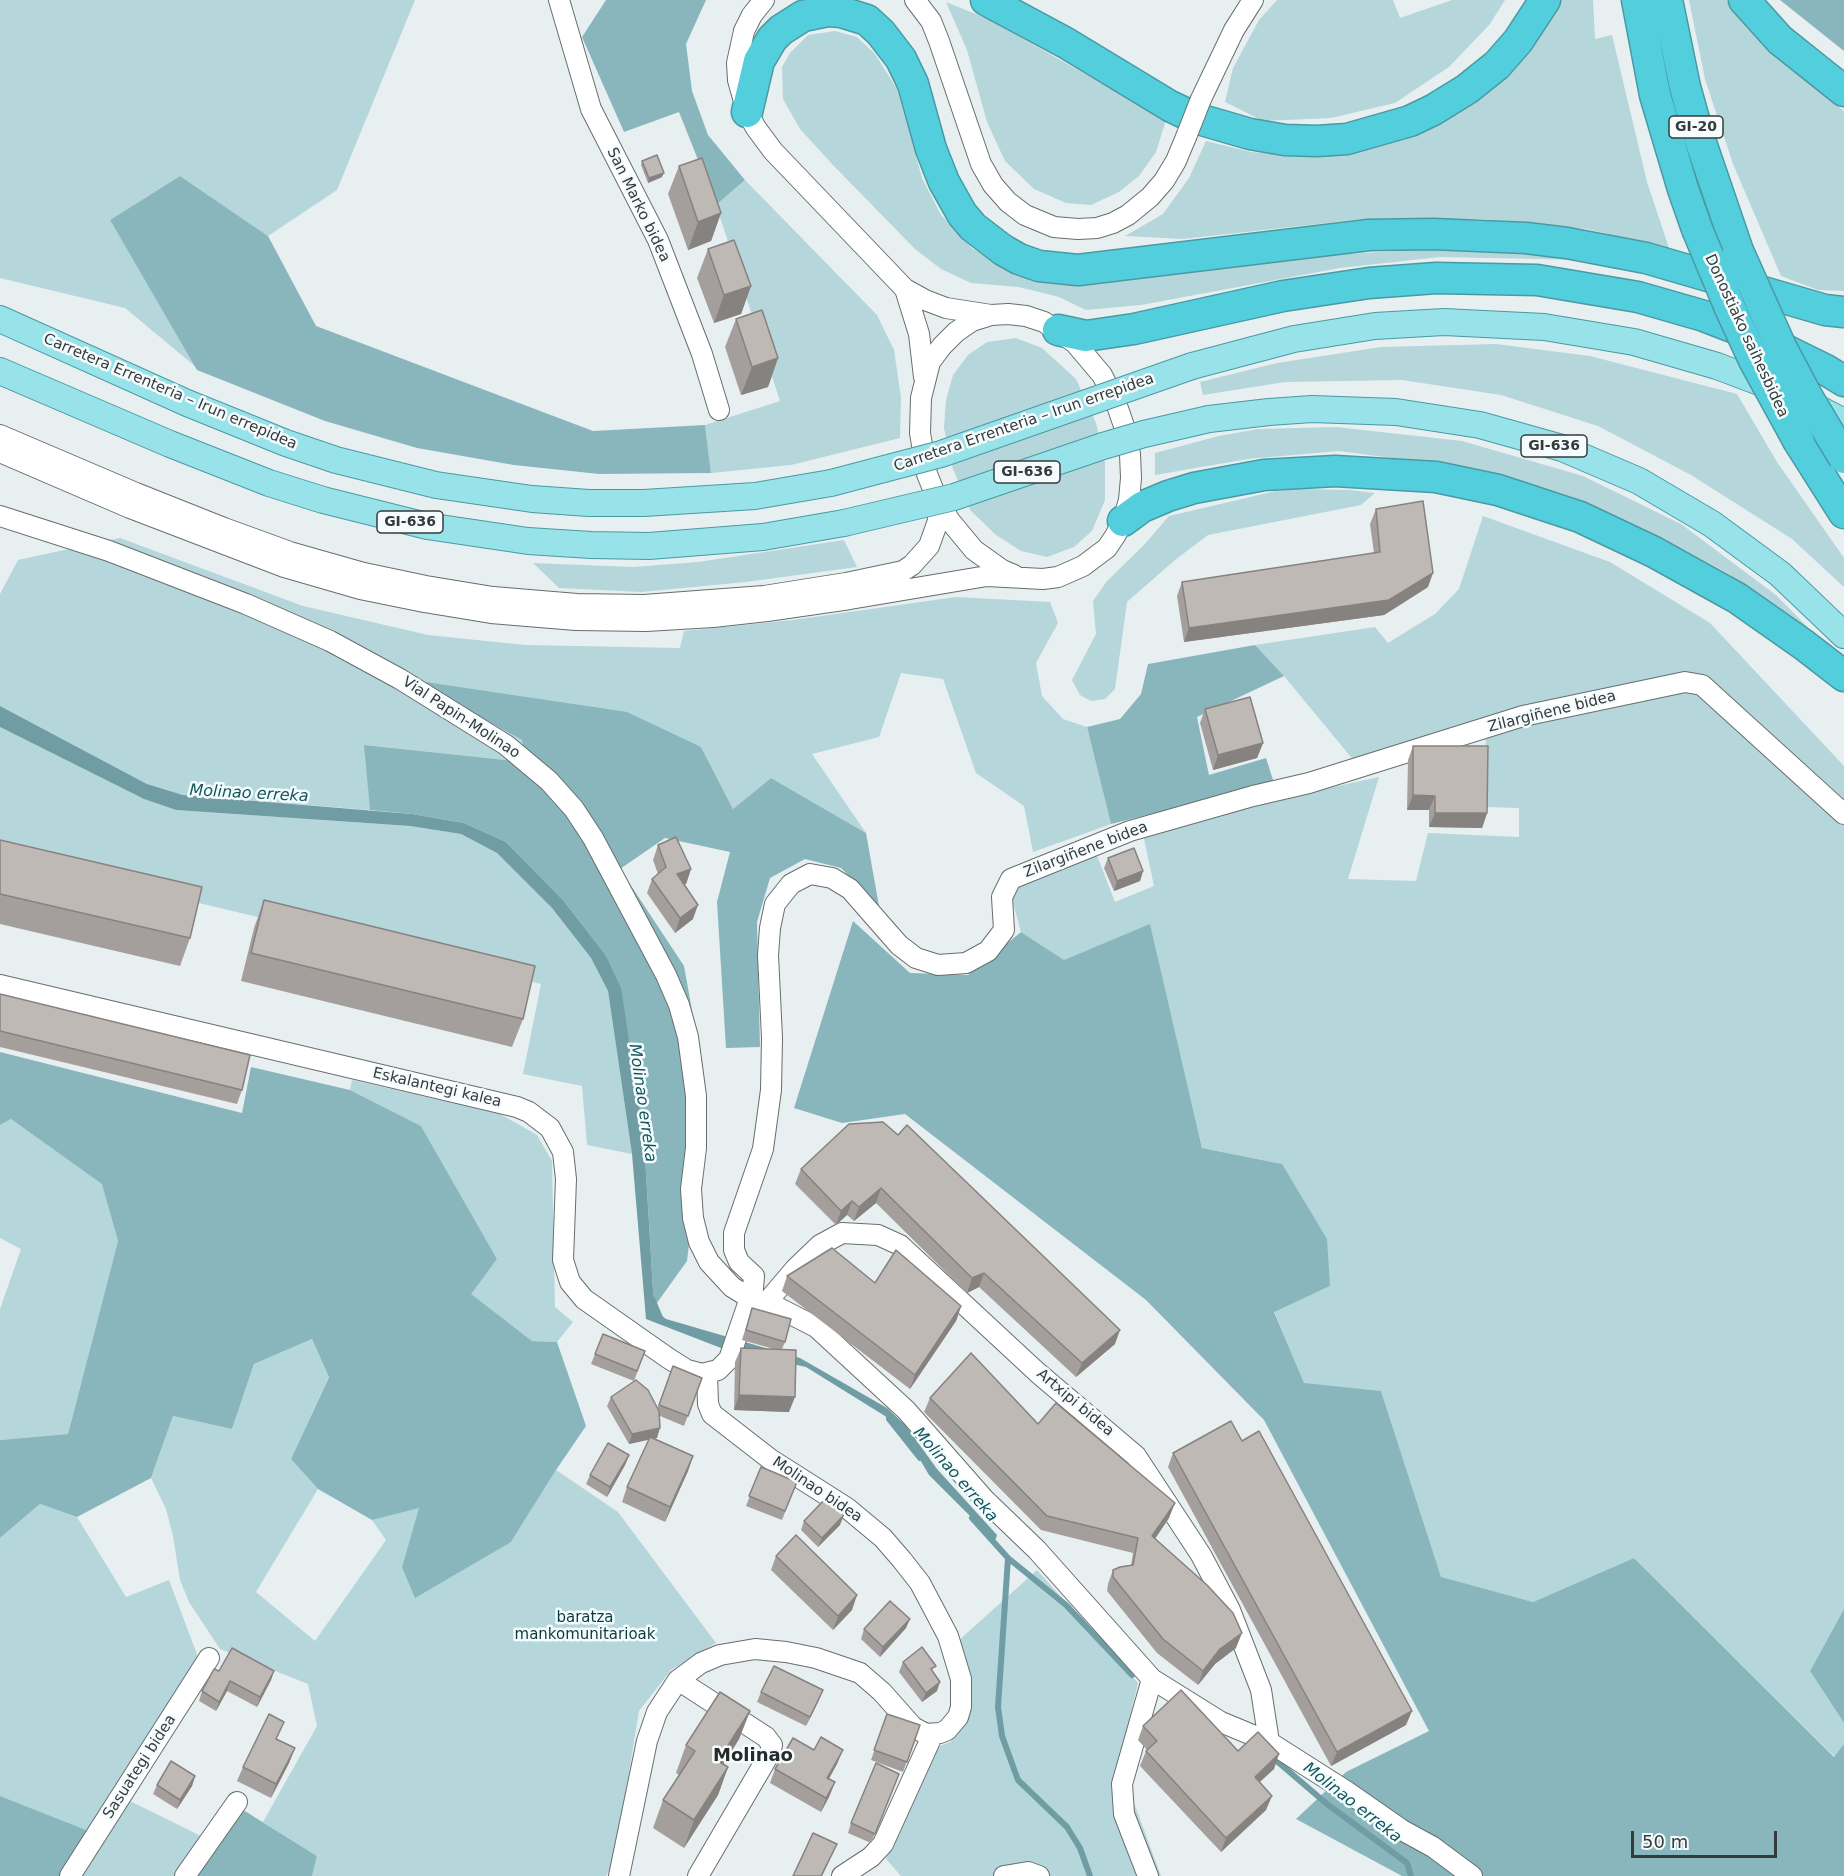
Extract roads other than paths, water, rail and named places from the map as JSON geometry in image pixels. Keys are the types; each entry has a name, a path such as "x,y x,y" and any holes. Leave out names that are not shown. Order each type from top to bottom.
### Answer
{"highway":[{"path":"986,0 1066,43 1170,106 1195,118 1250,134 1285,140 1317,141 1347,139 1410,121 1467,89 1497,65 1518,41 1545,0"},
{"name":"Donostiako saihesbidea","path":"1637,0 1655,94 1697,229 1730,308 1760,370 1799,442 1844,513"},
{"name":"Donostiako saihesbidea","path":"1667,0 1685,87 1698,134 1738,251 1781,347 1844,458"},
{"path":"1744,0 1780,40 1844,91"},
{"path":"747,112 759,61 772,39 791,22 803,16 828,11 841,12 867,20 901,58 913,84 937,166 951,198 962,214 973,227 995,245 1019,259 1039,266 1078,270 1369,235 1433,234 1526,238 1576,244 1646,258 1825,310 1844,312"},
{"path":"1058,330 1086,336 1134,329 1283,296 1369,283 1436,278 1537,280 1638,297 1704,316 1761,338 1844,381"},
{"path":"1123,521 1142,507 1168,496 1194,488 1264,475 1335,471 1436,477 1487,488 1580,517 1654,552 1737,598 1844,676"}],"main road":[{"name":"Carretera Errenteria – Irun errepidea","path":"0,319 197,407 276,440 336,460 436,485 532,499 589,503 644,503 755,496 831,483 941,454 1192,366 1294,339 1375,326 1444,322 1544,327 1634,342 1717,366 1786,392 1844,422"},
{"name":"GI-636","path":"0,371 170,444 269,483 333,503 427,526 528,541 591,545 649,546 763,537 844,523 954,497 1103,446 1144,434 1209,420 1312,409 1396,412 1480,425 1562,448 1639,482 1713,524 1780,574 1844,635"}],"street":[{"name":"San Marko bidea","path":"560,0 583,88 591,109 657,240 702,354 719,410"},
{"path":"0,452 141,512 274,564 360,589 424,603 523,615 576,620 646,621 767,612 904,580 987,576 1032,579 1058,577 1094,560 1107,548 1123,521 1129,500 1131,478 1130,454 1124,426 1115,400 1102,375 1075,343 1058,330 1026,316 991,315 946,308 924,300 905,289 774,151 747,112 738,80 739,48 744,31 752,15 764,0"},
{"path":"915,0 930,21 939,41 981,164 993,185 1008,202 1025,215 1054,226 1077,230 1097,228 1113,223 1128,215 1157,189 1176,161 1223,49 1253,0"},
{"path":"905,289 919,334 925,379"},
{"path":"991,315 972,321 956,332 930,362 921,398 920,433 927,474 937,499 950,521 975,549 1002,570 1032,579"},
{"path":"0,435 136,494 290,552 363,573 437,588 494,597 577,604 644,604 764,596 828,586 882,584"},
{"path":"904,580 912,565 929,546 938,521 937,499"},
{"name":"Vial Papin-Molinao","path":"0,516 110,551 246,604 330,641 400,679 506,745 549,781 574,809 593,838 666,975 679,1005 688,1037 696,1096 696,1148 691,1189 693,1218 699,1242 709,1262 732,1287 758,1300"},
{"name":"Zilargiñene bidea","path":"758,1300 753,1288 753,1276 739,1262 734,1250 734,1233 763,1149 771,1090 772,1038 768,955 770,927 776,904 790,884 810,874 832,878 850,889 899,945 916,958 938,965 966,963 988,951 1004,930 1002,897 1011,879 1130,831 1253,796 1309,783 1523,716 1685,682 1702,686 1844,814"},
{"name":"Eskalantegi kalea","path":"0,985 517,1107 529,1112 550,1128 563,1152 566,1179 563,1260 565,1271 576,1291 592,1306 668,1358 695,1373 706,1373"},
{"name":"Artxipi bidea","path":"706,1373 718,1370 724,1365 738,1333 758,1300 820,1245 843,1233 878,1235 900,1245 1038,1373 1136,1456 1201,1555 1230,1610 1261,1690 1269,1742"},
{"path":"758,1300 816,1327 906,1410 985,1500 1037,1550 1152,1679 1221,1722 1269,1742 1433,1848 1472,1876"},
{"name":"Molinao bidea","path":"706,1373 708,1404 712,1414 770,1459 847,1508 883,1538 920,1583 948,1636 961,1679 962,1694 958,1717 947,1730 933,1734"},
{"path":"619,1876 647,1741 657,1712 678,1680 701,1663 720,1654 755,1649 816,1658 860,1673 882,1692 913,1727 926,1734 933,1734 883,1844 871,1857 842,1876"},
{"name":"Sasuategi bidea","path":"70,1876 209,1658"},
{"path":"1148,1876 1124,1814 1122,1784 1152,1679"},
{"path":"678,1680 766,1737 772,1745 770,1753 698,1876"},
{"path":"185,1876 237,1802"},
{"path":"1004,1876 1028,1872 1039,1876"}],"waterway":[{"name":"Molinao erreka","path":"652,1299 661,1320"},
{"name":"Molinao erreka","path":"889,1419 920,1458"},
{"name":"Molinao erreka","path":"972,1518 1008,1558 1066,1605 1132,1675"},
{"path":"1008,1558 998,1707 1002,1736 1018,1780 1067,1827 1080,1848 1090,1876"},
{"name":"Molinao erreka","path":"1272,1757 1327,1804 1407,1863 1411,1876"}],"district":[{"name":"Molinao","path":"753,1756"}],"park label":[{"name":"baratza mankomunitarioak","path":"585,1626"}]}
